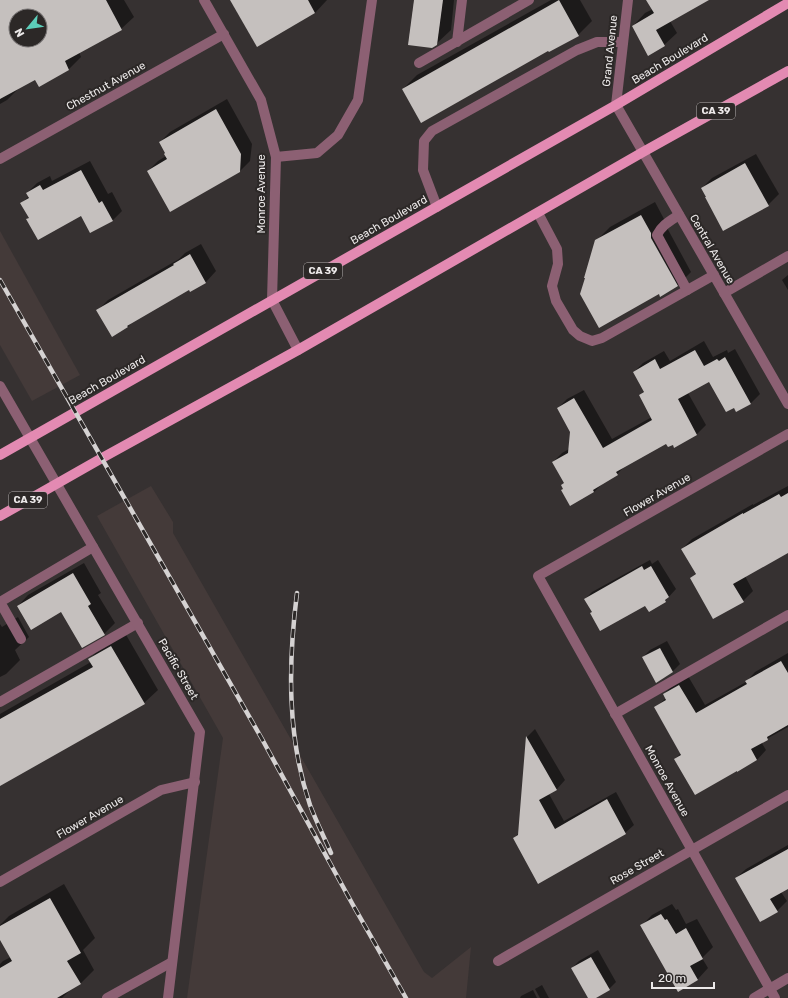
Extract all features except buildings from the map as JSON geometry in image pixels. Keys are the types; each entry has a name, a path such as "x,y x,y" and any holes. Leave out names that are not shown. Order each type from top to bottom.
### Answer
{"main road":[{"name":"Beach Boulevard","path":"0,455 616,105 788,3"},
{"name":"CA 39","path":"0,516 298,350 643,152 788,71"}],"street":[{"name":"Monroe Avenue","path":"204,0 261,100 276,157 272,300 298,350"},
{"path":"276,157 317,153 338,135 358,100 372,0"},
{"path":"457,42 462,0"},
{"name":"Grand Avenue","path":"616,105 628,0"},
{"path":"419,63 525,1"},
{"name":"Chestnut Avenue","path":"0,159 224,34"},
{"path":"437,207 423,170 424,141 432,131 577,50 597,42 623,42"},
{"name":"Central Avenue","path":"616,105 788,404"},
{"path":"538,213 557,249 558,264 552,286 556,301 573,330 580,336 592,341 602,338 714,275"},
{"path":"679,215 663,225 657,235 687,290"},
{"path":"724,293 788,256"},
{"name":"Pacific Street","path":"0,386 200,732 168,998"},
{"name":"Flower Avenue","path":"538,576 788,434"},
{"path":"21,639 0,602 93,547"},
{"name":"Monroe Avenue","path":"538,576 772,993"},
{"path":"615,714 788,615"},
{"path":"0,702 138,624"},
{"name":"Flower Avenue","path":"0,882 161,790 195,782"},
{"name":"Rose Street","path":"498,961 788,795"},
{"path":"107,998 172,962"},
{"path":"754,998 772,993 788,978"}],"shaded area":[{"path":"0,231 80,375 32,401 0,345"},
{"path":"151,486 173,522 173,533 424,972 432,978 471,947 466,998 187,998 223,738 97,516"}],"railway":[{"path":"0,280 262,739 406,998"},
{"path":"297,593 291,673 293,727 302,779 317,823 331,853"}]}
